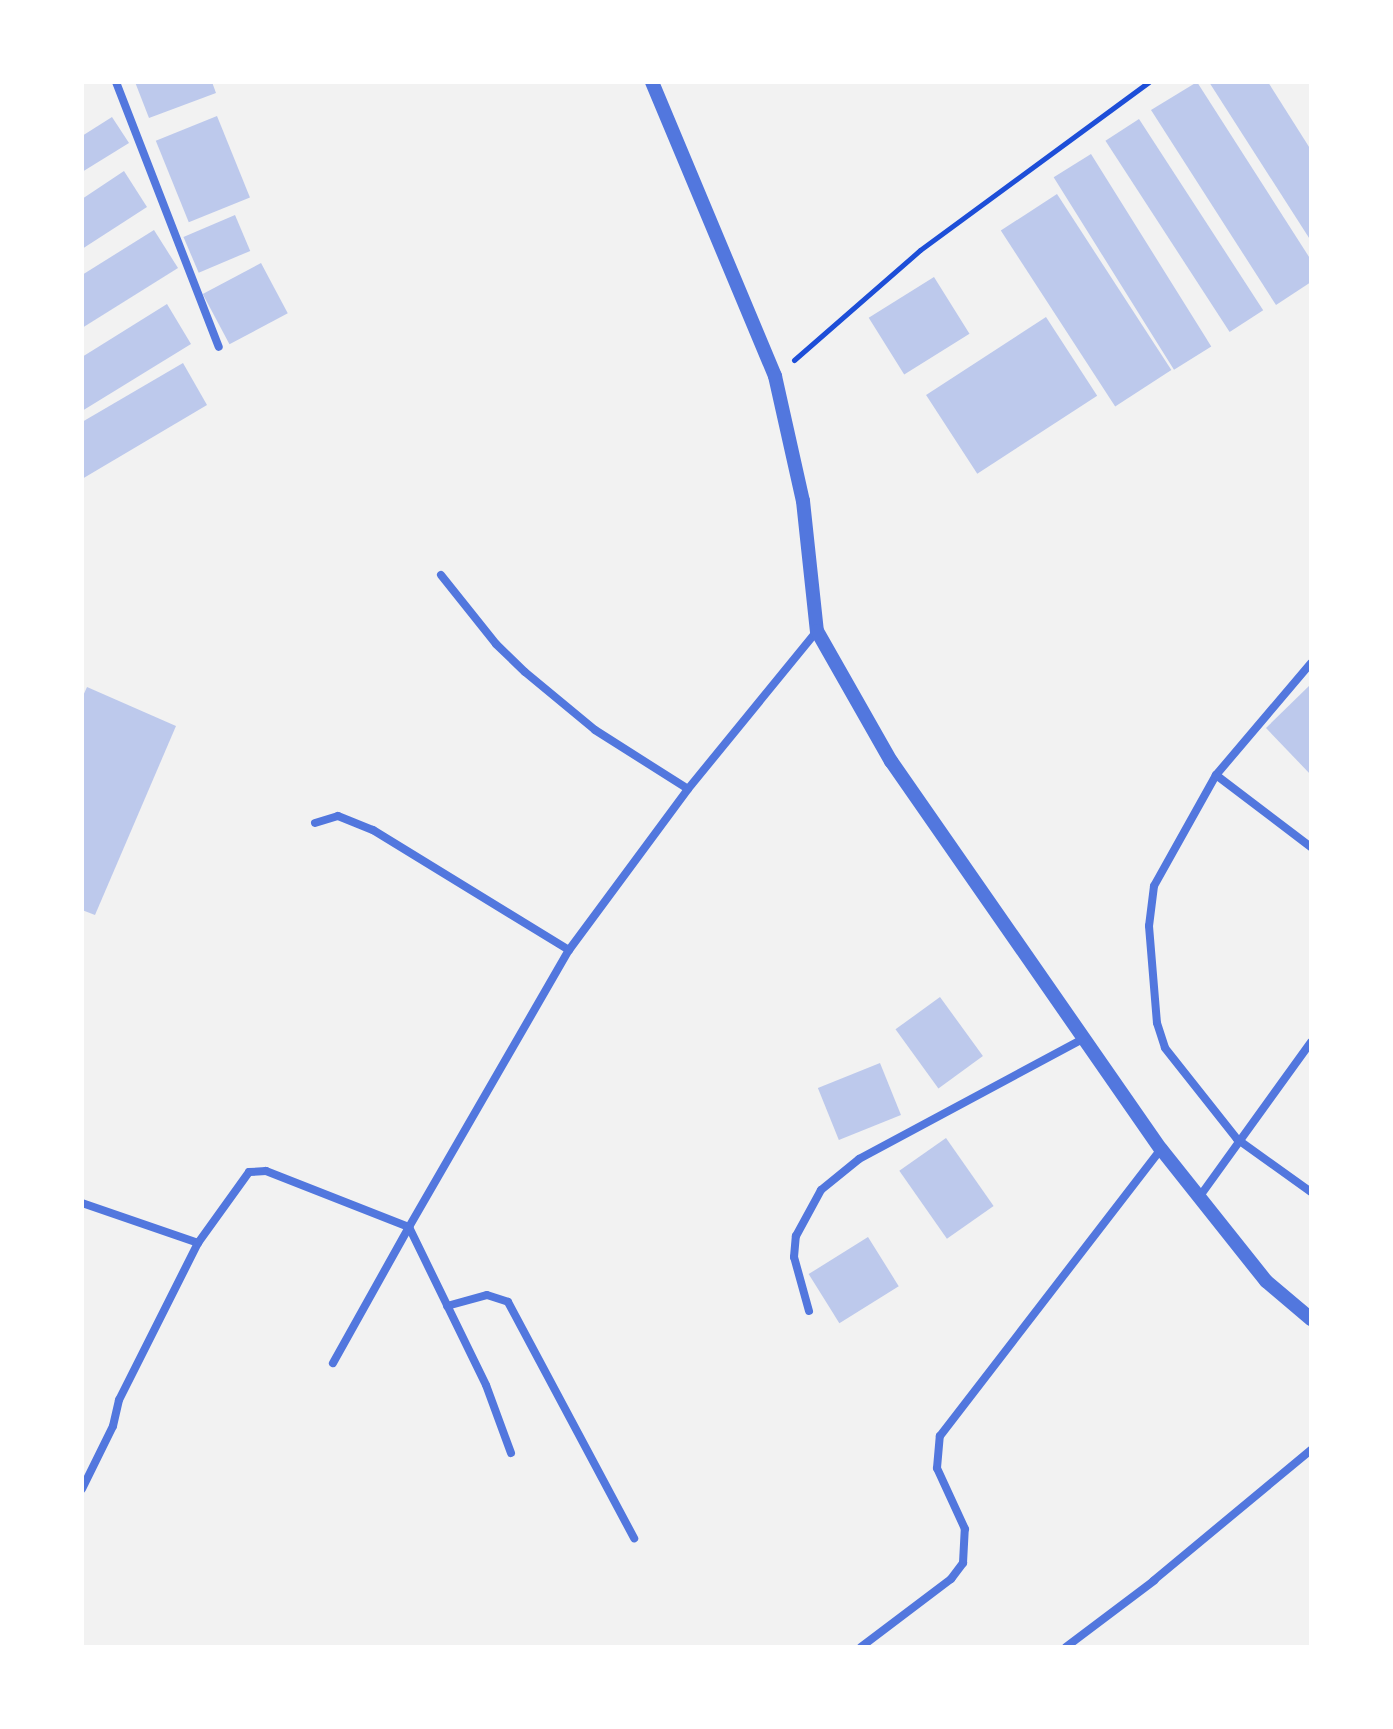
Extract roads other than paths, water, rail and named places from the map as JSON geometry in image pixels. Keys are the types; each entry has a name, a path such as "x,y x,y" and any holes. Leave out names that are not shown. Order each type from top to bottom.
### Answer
{"street":[{"path":"116,82 219,347"},
{"path":"652,82 775,376 803,501 817,631 891,761 1161,1149 1266,1281 1311,1319"},
{"path":"441,575 496,644 536,681 595,730 688,789"},
{"path":"333,1363 569,950 688,789 817,631"},
{"path":"1311,663 1216,775 1154,886 1149,926 1157,1023 1165,1048 1237,1139 1311,1192"},
{"path":"1216,775 1311,847"},
{"path":"315,823 338,816 373,830 569,950"},
{"path":"809,1311 794,1257 796,1236 821,1190 859,1159 1085,1038"},
{"path":"1200,1196 1237,1139 1311,1042"},
{"path":"861,1647 951,1579 963,1563 965,1529 937,1468 940,1436 1161,1149"},
{"path":"82,1489 113,1426 119,1400 198,1243 245,1175 259,1169 409,1227 511,1453"},
{"path":"82,1203 198,1243"},
{"path":"447,1306 487,1295 508,1302 634,1538"},
{"path":"1066,1647 1155,1580 1311,1450"}]}
